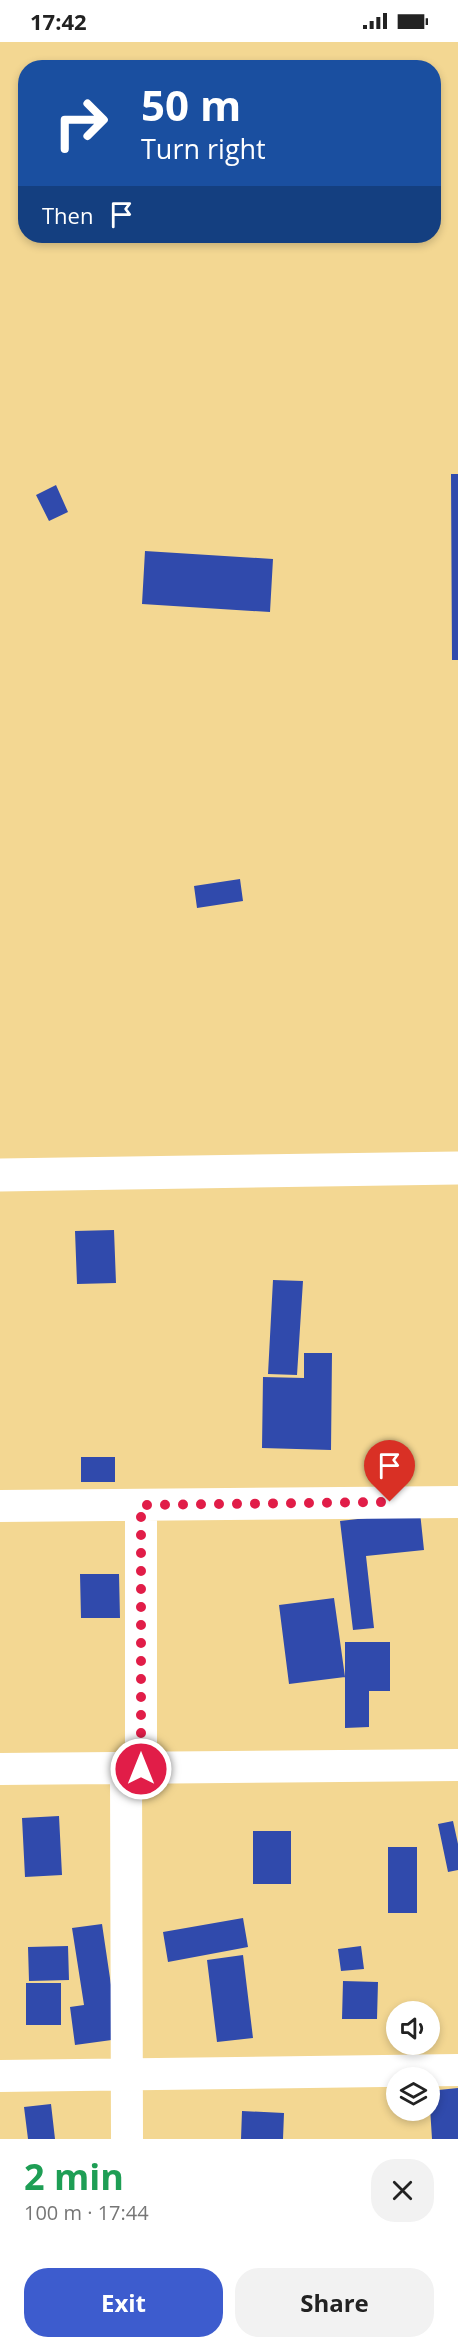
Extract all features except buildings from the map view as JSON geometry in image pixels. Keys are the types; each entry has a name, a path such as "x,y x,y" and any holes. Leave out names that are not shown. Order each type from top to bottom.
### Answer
{"main road":[{"path":"0,1174 458,1168"}],"street":[{"path":"0,1506 458,1502"},
{"path":"127,2139 133,1769 141,1505"},
{"path":"0,1769 458,1765"},
{"path":"0,2076 458,2070"}],"route":[{"path":"141,1769 141,1505 390,1502"}]}
